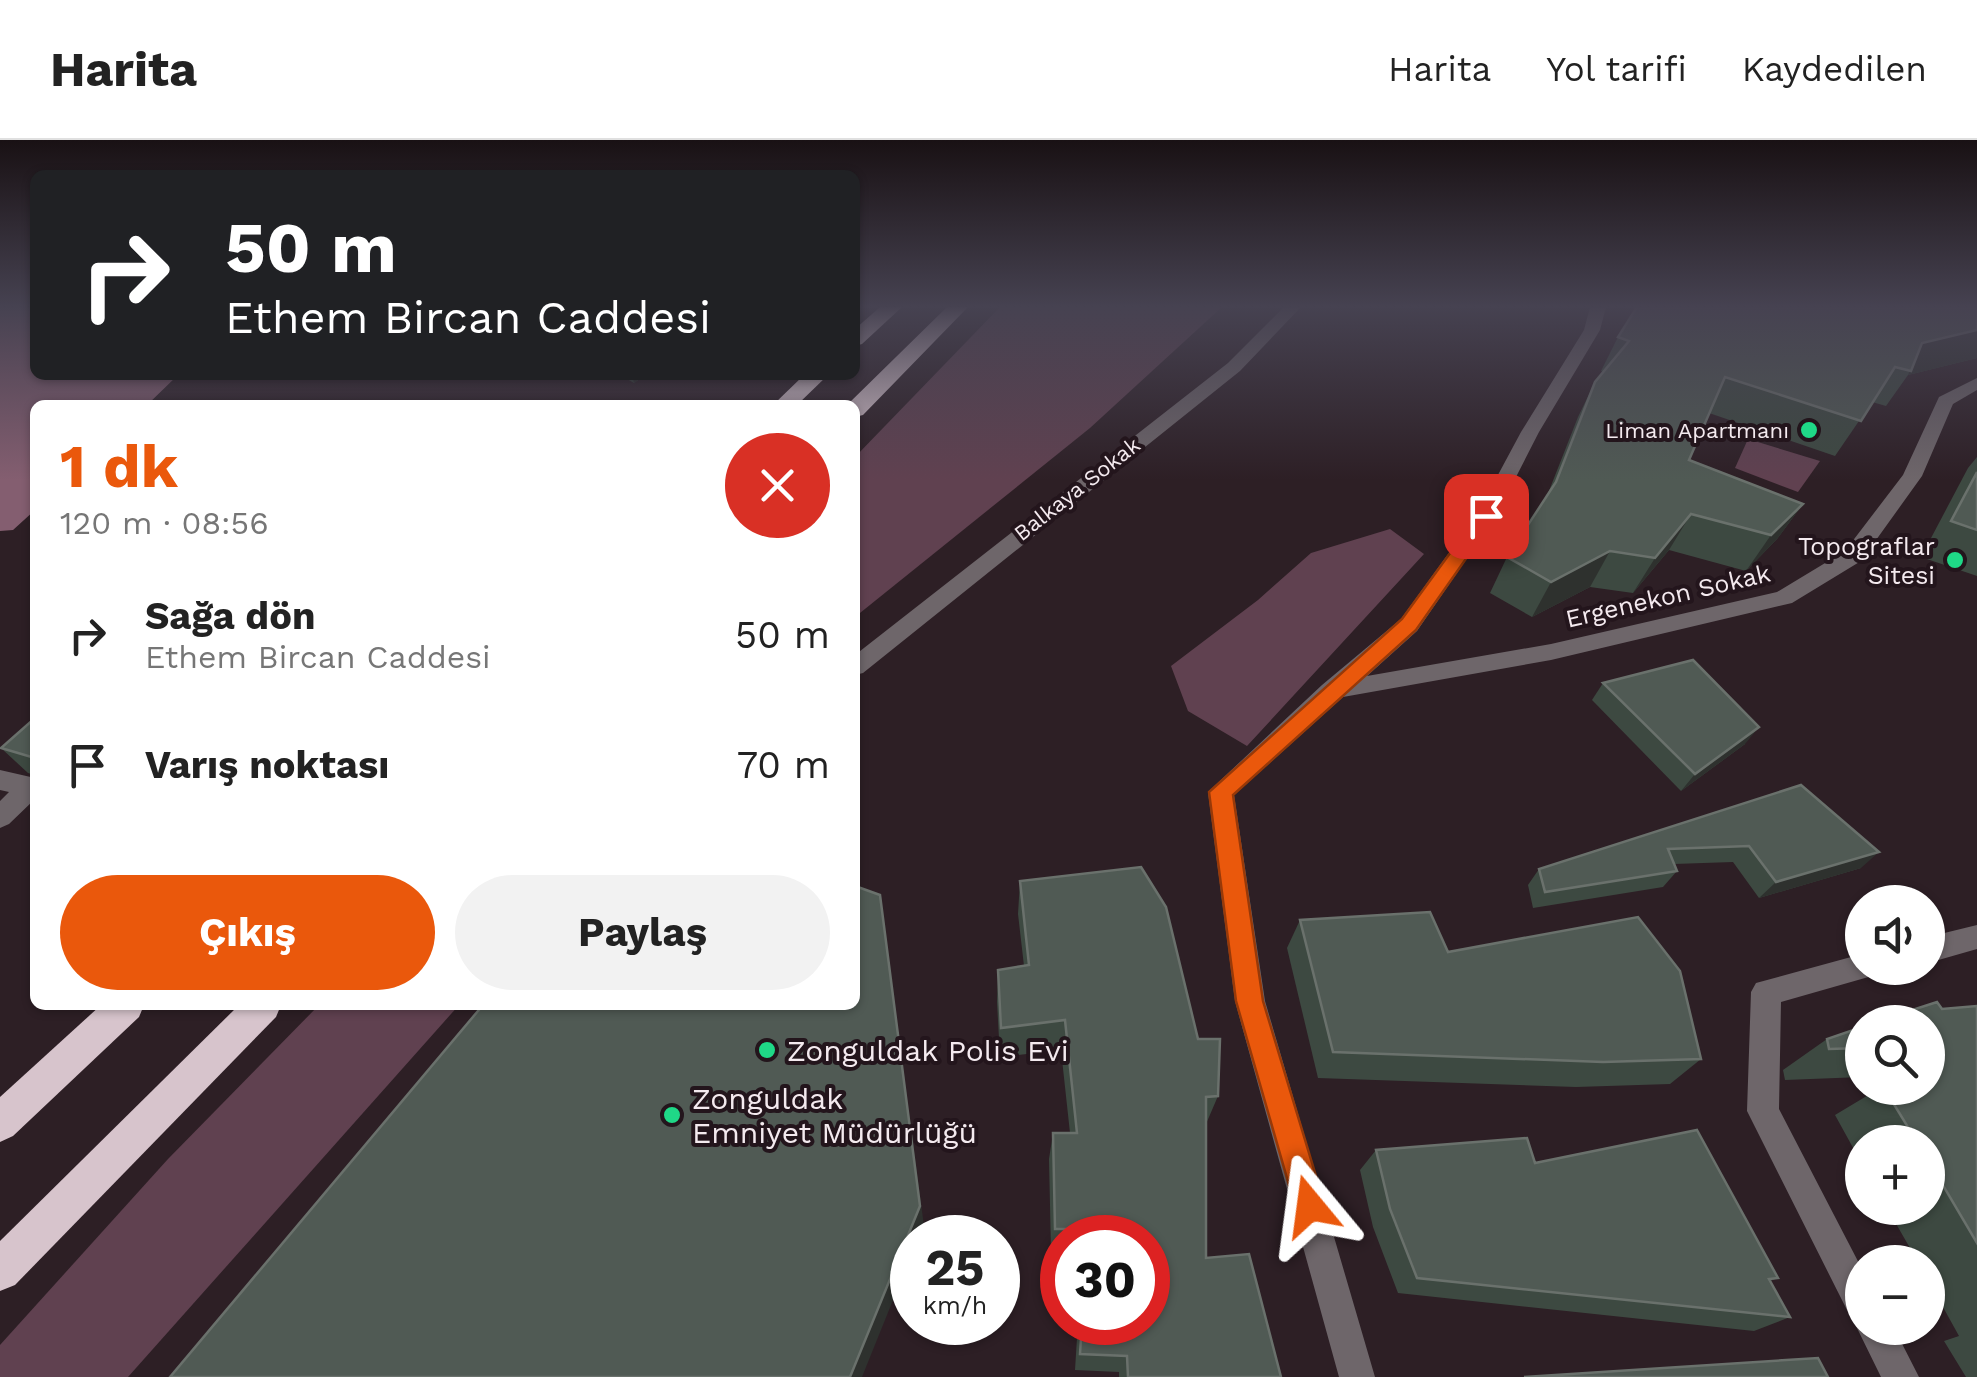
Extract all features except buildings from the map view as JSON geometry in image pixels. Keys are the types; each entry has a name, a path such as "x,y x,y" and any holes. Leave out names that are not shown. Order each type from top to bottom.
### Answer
{"highway":[{"path":"860,405 900,365"},
{"path":"790,400 812,380"},
{"path":"0,1123 121,1010"},
{"path":"0,1270 258,1010"}],"street":[{"name":"Balkaya Sokak","path":"860,663 1236,365"},
{"path":"1357,1377 1250,1001 1220,792 1409,624 1486,516 1571,365"},
{"name":"Ergenekon Sokak","path":"1330,691 1552,652 1784,598 1853,556 1912,476 1945,401 1977,382"},
{"path":"0,780 30,787"},
{"path":"0,817 30,788"},
{"path":"1945,947 1974,941"},
{"path":"1845,971 1766,992 1762,1111 1845,1271"},
{"path":"1884,1345 1901,1377"}],"shaded area":[{"path":"0,365 30,365 30,380 173,380 152,400 30,400 30,515 13,530 0,531"},
{"path":"944,365 1159,365 1090,428 860,613 860,452"},
{"path":"1748,439 1820,461 1798,492 1735,468"},
{"path":"1390,529 1424,554 1247,746 1188,711 1171,666 1258,600 1311,553"},
{"path":"314,1010 455,1010 128,1377 0,1377 0,1345 168,1159"}],"place":[{"name":"Liman Apartmanı","path":"1809,430"},
{"name":"Topograflar Sitesi","path":"1955,560"},
{"name":"Zonguldak Polis Evi","path":"767,1050"},
{"name":"Zonguldak Emniyet Müdürlüğü","path":"672,1115"}],"route":[{"path":"1310,1206 1250,1001 1220,792 1409,624 1486,516"}]}
